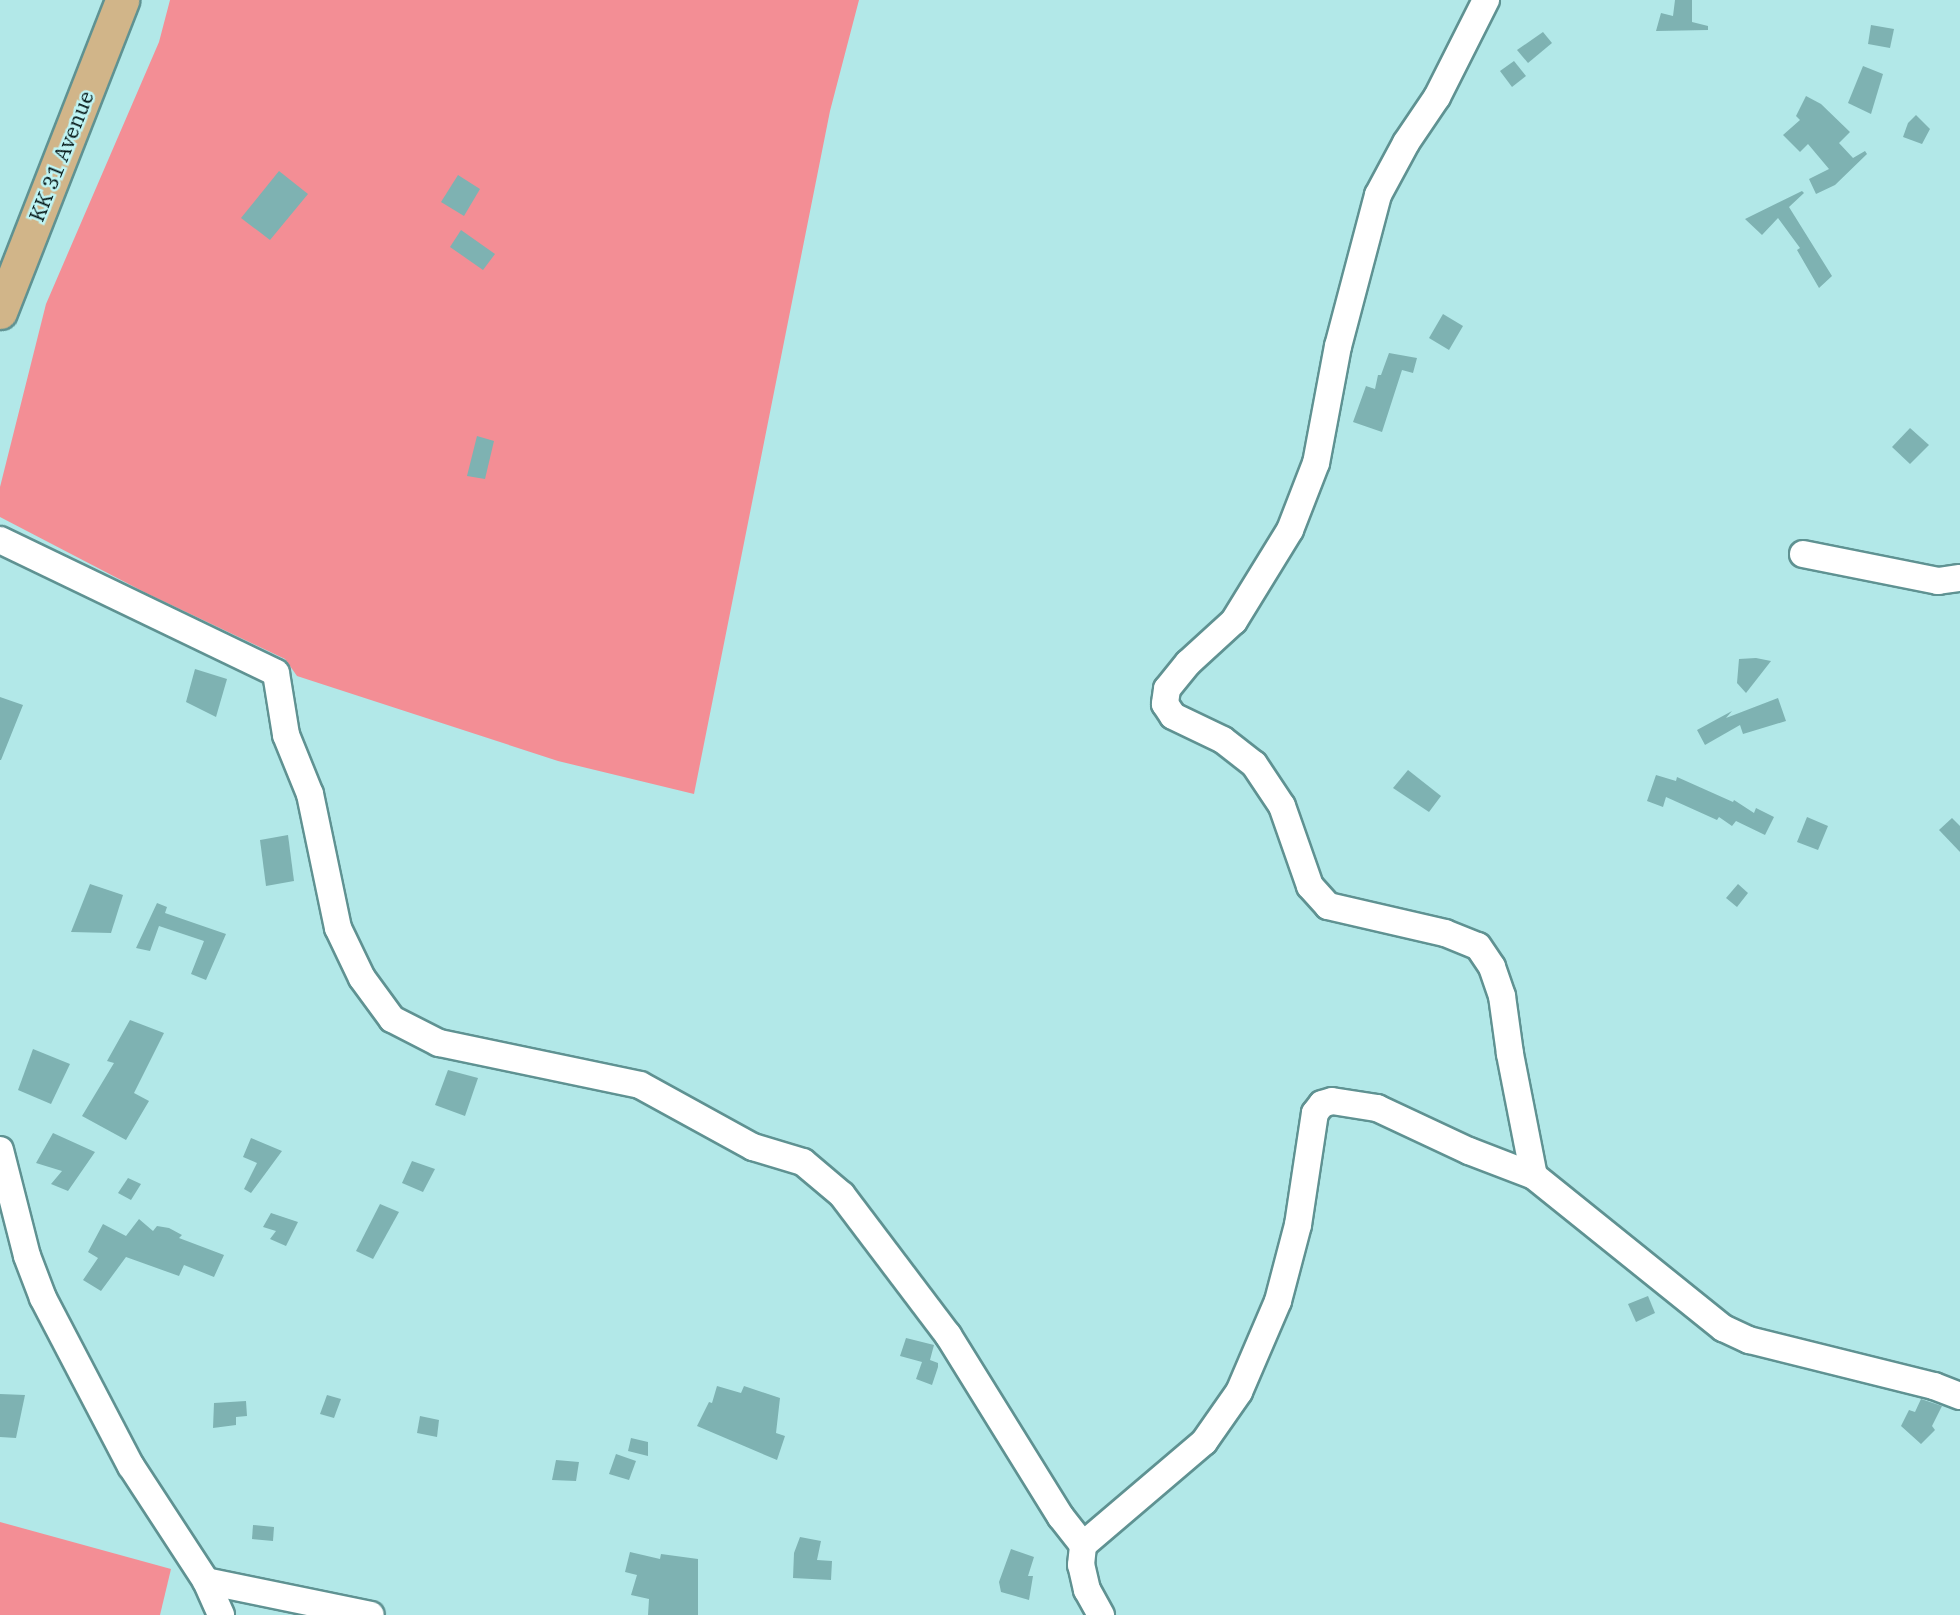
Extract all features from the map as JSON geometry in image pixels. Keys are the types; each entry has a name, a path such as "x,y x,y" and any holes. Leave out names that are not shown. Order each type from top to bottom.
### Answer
{"main road":[{"name":"KK 31 Avenue","path":"0,312 122,0"}],"street":[{"path":"1486,0 1437,97 1406,143 1378,195 1338,346 1316,463 1290,530 1234,621 1188,663 1167,689 1165,704 1173,716 1223,740 1254,764 1282,806 1310,886 1328,906 1445,933 1478,946 1492,968 1502,996 1510,1054 1534,1176"},
{"path":"0,540 276,673 286,736 310,794 338,928 362,978 392,1019 439,1043 640,1085 753,1147 803,1163 842,1195 948,1335 1061,1517 1083,1545 1081,1565 1087,1590 1101,1615"},
{"path":"1803,554 1938,581 1960,578"},
{"path":"1083,1545 1204,1442 1239,1392 1278,1301 1298,1225 1315,1113 1322,1104 1332,1101 1377,1108 1534,1176 1723,1328 1749,1340 1934,1386 1960,1396"},
{"path":"0,1150 27,1256 43,1298 131,1466 206,1581 221,1615"},
{"path":"206,1581 371,1615"}],"shaded area":[{"path":"170,0 859,0 830,111 694,794 558,761 297,676 285,659 146,593 0,517 0,487 46,304 159,42"},
{"path":"0,1522 171,1569 160,1615 0,1615"}],"building":[{"path":"1675,0 1692,0 1692,22 1708,26 1708,30 1656,31 1661,13 1673,16"},
{"path":"1871,25 1894,29 1890,48 1868,44"},
{"path":"1543,32 1552,43 1528,63 1517,50"},
{"path":"1514,61 1526,76 1512,87 1500,71"},
{"path":"1863,66 1883,74 1871,114 1848,103"},
{"path":"1806,96 1821,104 1850,132 1839,143 1853,158 1865,151 1867,154 1835,185 1816,194 1809,179 1829,169 1808,144 1800,152 1783,135 1800,120 1796,116"},
{"path":"1916,115 1930,129 1922,144 1903,137 1908,123"},
{"path":"279,171 308,194 270,240 241,218"},
{"path":"458,175 480,189 464,216 441,202"},
{"path":"1802,191 1804,193 1789,207 1832,276 1819,288 1797,250 1800,248 1778,218 1762,235 1745,219"},
{"path":"461,230 495,254 483,270 450,247"},
{"path":"1443,314 1463,326 1449,350 1429,338"},
{"path":"1389,353 1417,358 1413,373 1402,370 1382,432 1353,422 1366,386 1375,389 1378,375 1381,375"},
{"path":"1910,428 1929,445 1910,464 1892,447"},
{"path":"477,436 494,441 485,479 467,476"},
{"path":"1739,659 1771,661 1746,693 1737,683"},
{"path":"195,669 227,679 216,717 186,702"},
{"path":"0,697 23,705 1,760 0,760"},
{"path":"1778,698 1786,721 1743,734 1740,725 1705,745 1697,730 1732,711 1726,718"},
{"path":"1408,770 1441,796 1429,812 1393,788"},
{"path":"1656,775 1676,781 1677,777 1733,802 1734,800 1754,813 1756,808 1774,817 1765,835 1736,821 1732,826 1719,817 1717,820 1666,797 1663,807 1647,801"},
{"path":"1807,817 1828,826 1818,850 1797,842"},
{"path":"1952,818 1960,826 1960,852 1939,830"},
{"path":"288,835 294,881 266,886 260,840"},
{"path":"90,884 123,895 111,933 71,932"},
{"path":"1738,884 1748,893 1737,907 1726,898"},
{"path":"157,903 167,907 165,913 226,934 206,980 191,974 204,941 159,926 150,951 136,948"},
{"path":"130,1020 164,1033 134,1093 149,1101 126,1140 82,1116 114,1063 107,1061"},
{"path":"33,1049 70,1064 51,1104 18,1090"},
{"path":"448,1070 478,1078 465,1116 435,1105"},
{"path":"53,1133 95,1152 68,1191 51,1184 62,1171 36,1163"},
{"path":"251,1138 282,1151 251,1193 244,1189 257,1163 243,1157"},
{"path":"412,1161 435,1169 423,1192 402,1183"},
{"path":"128,1178 141,1184 131,1200 118,1193"},
{"path":"380,1204 399,1212 373,1259 356,1251"},
{"path":"271,1213 298,1222 286,1246 270,1239 276,1231 263,1227"},
{"path":"139,1219 153,1231 157,1226 169,1228 182,1235 179,1238 224,1255 214,1277 184,1265 179,1276 126,1257 101,1291 83,1280 98,1258 88,1252 103,1224 126,1236"},
{"path":"1648,1296 1655,1313 1636,1322 1628,1304"},
{"path":"906,1338 934,1345 930,1360 938,1363 938,1367 932,1385 916,1379 922,1362 900,1356"},
{"path":"717,1386 741,1393 744,1386 780,1398 776,1433 785,1436 777,1460 697,1426 709,1402 712,1403"},
{"path":"0,1394 25,1395 16,1438 0,1437"},
{"path":"327,1395 341,1399 334,1418 320,1414"},
{"path":"1921,1399 1942,1406 1932,1426 1935,1430 1921,1444 1901,1426 1909,1410 1915,1412"},
{"path":"246,1401 247,1416 236,1417 236,1425 213,1428 214,1403"},
{"path":"420,1416 439,1420 437,1437 417,1433"},
{"path":"631,1438 648,1442 648,1456 628,1451"},
{"path":"616,1454 636,1461 629,1480 609,1474"},
{"path":"556,1460 579,1462 576,1481 552,1480"},
{"path":"253,1525 274,1527 273,1541 252,1539"},
{"path":"800,1537 821,1541 817,1560 832,1561 831,1580 793,1578 794,1553"},
{"path":"1011,1549 1034,1557 1028,1576 1033,1576 1029,1600 1001,1592 999,1582"},
{"path":"630,1552 660,1559 661,1554 698,1559 698,1615 648,1615 649,1599 631,1595 637,1575 625,1572"}]}
